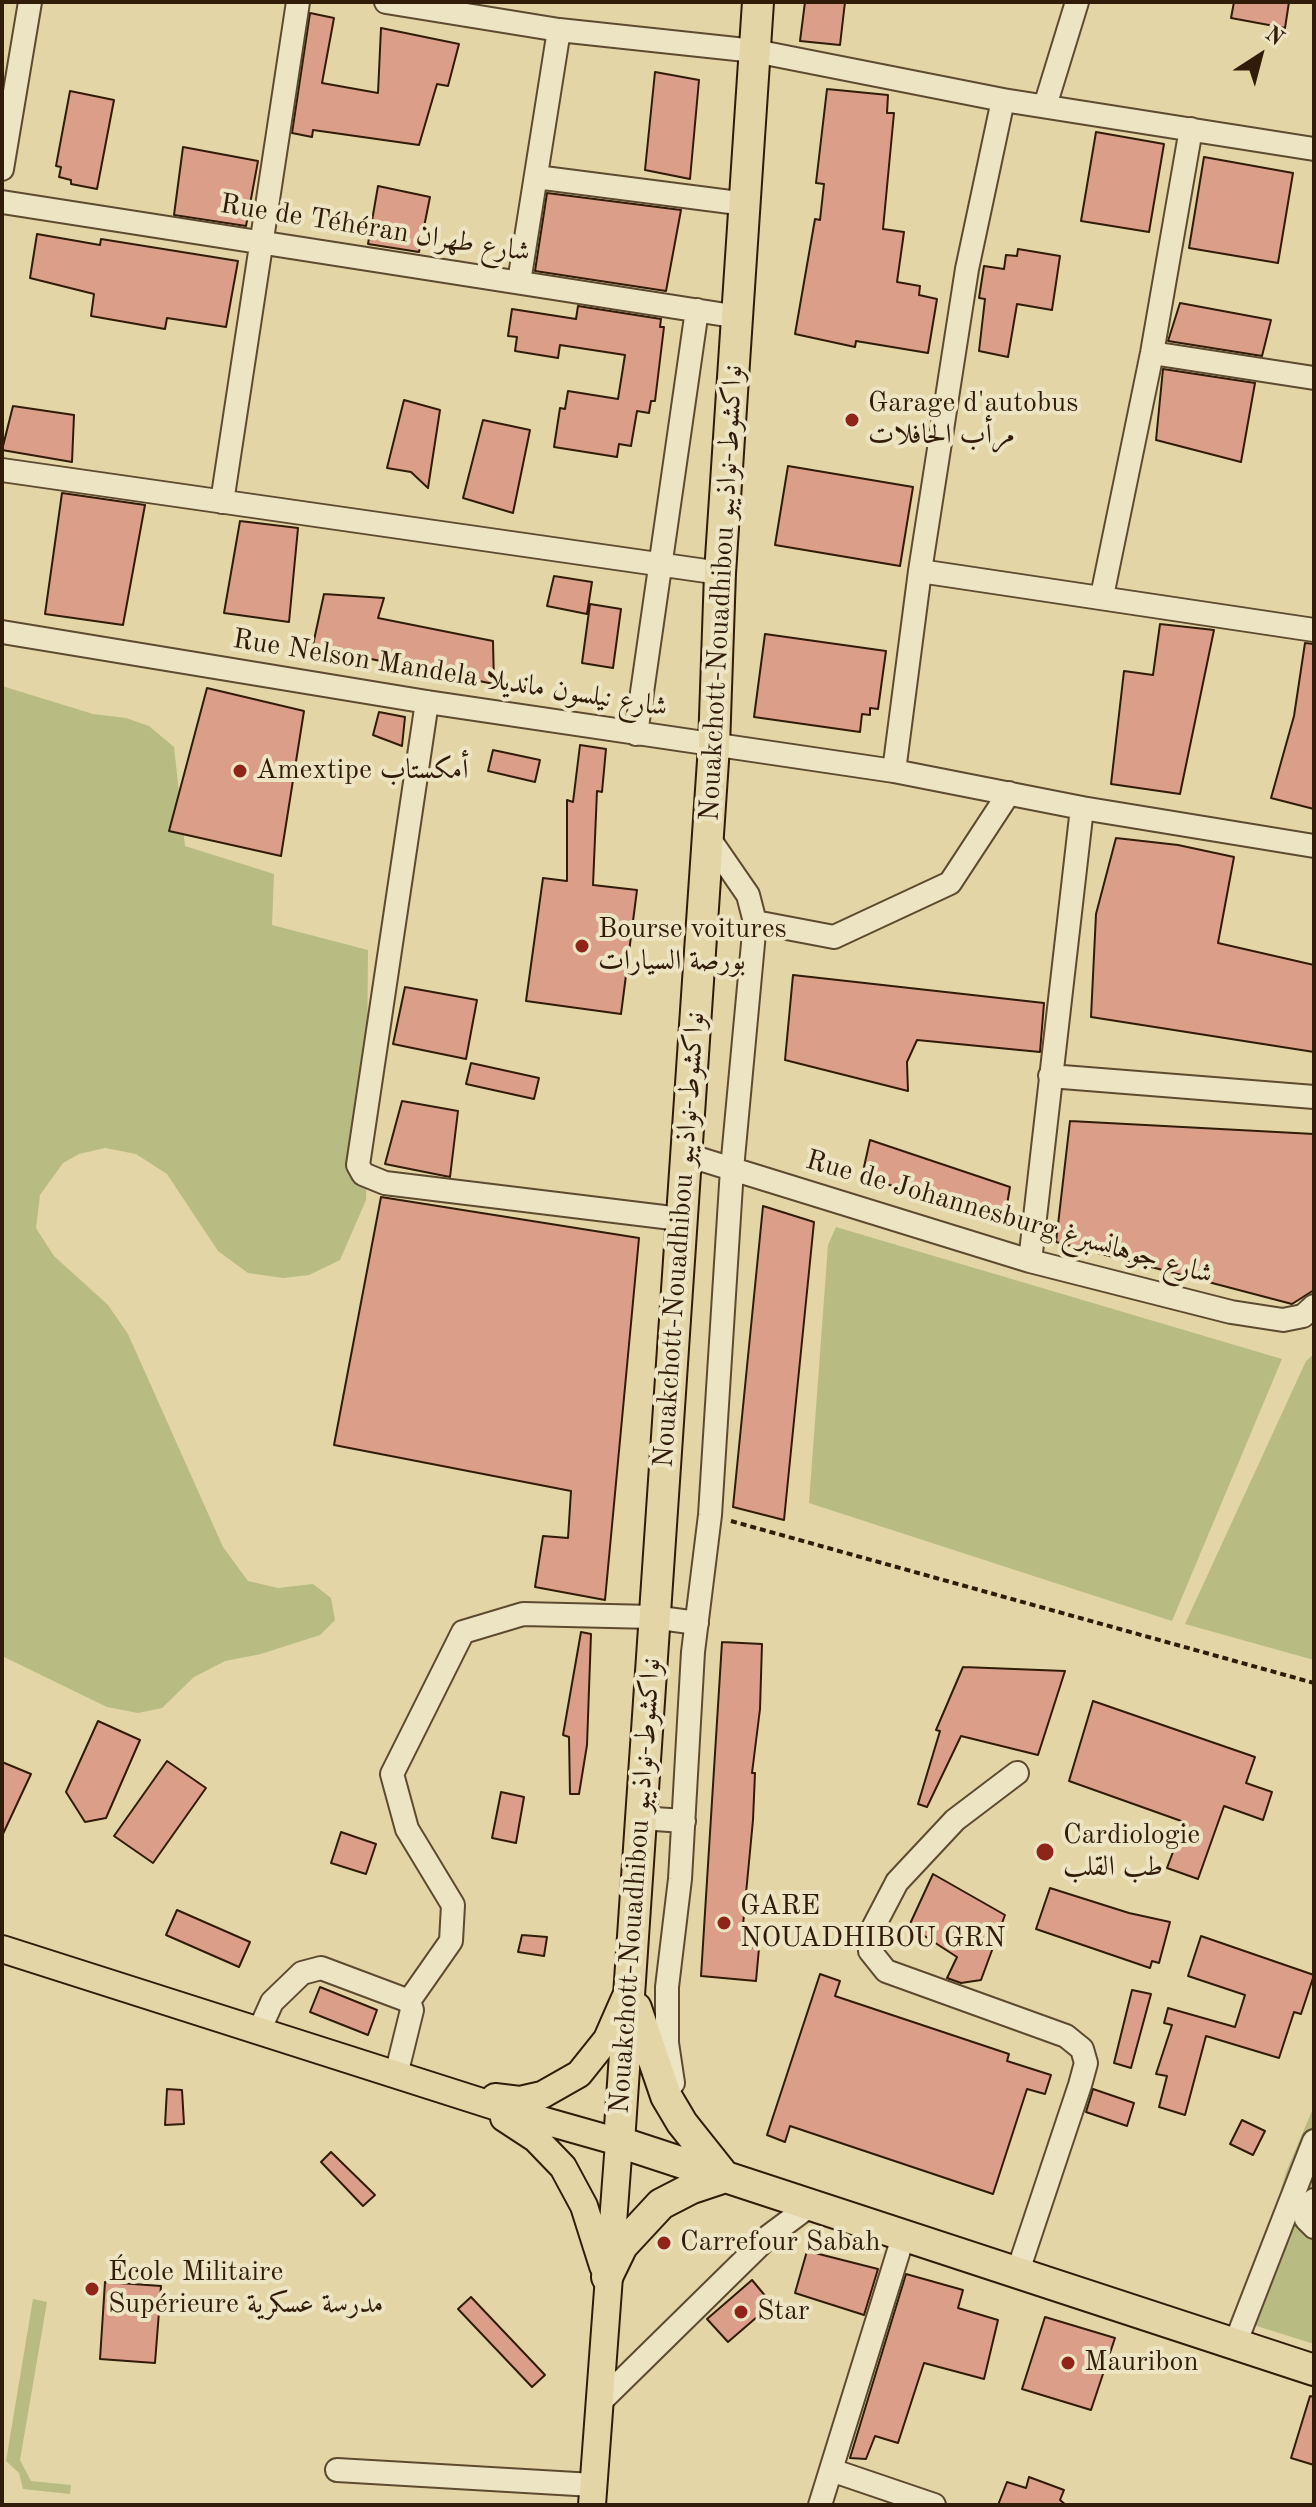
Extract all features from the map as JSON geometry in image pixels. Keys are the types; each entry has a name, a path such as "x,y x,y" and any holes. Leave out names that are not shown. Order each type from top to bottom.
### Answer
{"highway":[{"name":"Nouakchott-Nouadhibou نواكشوط-نواذيبو","path":"619,2142 714,746 720,573 758,2"},
{"path":"630,1983 651,2061 682,2123 725,2177"},
{"path":"619,2142 1314,2370"},
{"path":"607,2277 622,2246 661,2204 692,2188 725,2177"}],"main road":[{"path":"2,1949 443,2090 619,2142 592,2495"},
{"path":"443,2090 520,2100 560,2087 594,2058 607,2039 630,1983"},
{"path":"443,2090 507,2119 551,2151 575,2185 607,2277"}],"street":[{"path":"2,169 30,2"},
{"path":"222,502 298,2"},
{"path":"386,2 559,30 755,51 1003,100 1314,149"},
{"path":"1045,106 1077,2"},
{"path":"519,282 559,30"},
{"path":"894,771 920,571 967,269 1003,100"},
{"path":"1102,596 1152,353 1191,129"},
{"path":"536,177 746,204"},
{"name":"Rue de Téhéran شارع طهران","path":"2,202 739,317"},
{"path":"636,734 658,564 697,310"},
{"path":"1152,353 1314,378"},
{"path":"2,470 720,573"},
{"path":"920,571 1314,630"},
{"name":"Rue Nelson Mandela شارع نيلسون مانديلا","path":"2,632 427,702 894,771 1082,808 1314,846"},
{"path":"427,702 358,1165 363,1174 385,1183 680,1219"},
{"path":"755,922 834,937 950,883 1009,793"},
{"path":"1030,1261 1082,808"},
{"path":"682,2123 668,2065 667,1987 684,1821 697,1623 710,1515 732,1169 755,922 748,895 708,837"},
{"path":"1050,1076 1314,1097"},
{"name":"Rue de Johannesburg شارع جوهانسبرغ","path":"687,1155 1030,1261 1255,1317 1283,1320 1303,1316 1314,1306"},
{"path":"409,2001 451,1941 453,1905 407,1829 392,1774 463,1632 523,1614 653,1617 697,1623"},
{"path":"1017,1773 955,1820 897,1882 874,1926 870,1951 886,1971 1066,2036 1082,2049 1086,2063 1080,2085 1018,2271"},
{"path":"640,1818 684,1821"},
{"path":"259,2031 272,2002 302,1973 312,1969 321,1968 409,2001"},
{"path":"630,1983 667,1987"},
{"path":"396,2075 412,2010 409,2001"},
{"path":"1235,2344 1314,2141"},
{"path":"1314,2200 1306,2219 1314,2227"},
{"path":"598,2404 769,2236 812,2204"},
{"path":"820,2505 904,2234"},
{"path":"337,2470 592,2495"},
{"path":"831,2470 934,2505"}],"path":[{"path":"710,1515 1314,1683"}],"green space":[{"path":"2,686 93,714 126,718 149,726 174,747 185,846 274,874 272,925 368,950 366,1200 340,1260 309,1275 283,1278 248,1273 218,1251 167,1174 136,1154 105,1148 79,1154 63,1163 40,1195 36,1228 54,1256 108,1305 128,1334 223,1547 248,1581 278,1588 313,1584 331,1598 335,1620 320,1635 261,1654 225,1661 194,1677 162,1708 138,1713 107,1707 2,1656"},
{"path":"836,1227 1282,1359 1172,1621 809,1503 828,1245"},
{"path":"1314,1354 1314,1660 1185,1624 1306,1361"},
{"path":"1314,2106 1314,2344 1244,2322 1286,2172"},
{"path":"33,2299 47,2302 20,2460 31,2481 71,2485 70,2494 23,2489 19,2473 6,2461"}],"building":[{"path":"805,2 845,2 840,45 800,41"},
{"path":"1234,2 1289,2 1285,28 1231,18"},
{"path":"310,13 334,18 322,83 378,93 381,28 459,44 448,86 437,84 419,145 313,130 312,137 292,133"},
{"path":"655,72 699,80 690,179 645,170"},
{"path":"827,89 888,95 887,113 894,113 883,229 904,232 897,282 920,286 919,295 937,299 928,353 856,341 855,347 795,334 815,219 820,220 824,184 816,183"},
{"path":"70,91 114,100 97,189 71,184 71,180 59,177 61,167 56,166"},
{"path":"1096,132 1164,144 1149,232 1081,221"},
{"path":"183,147 258,161 246,226 174,215"},
{"path":"1204,157 1293,173 1278,263 1189,248"},
{"path":"378,186 430,197 419,252 368,244"},
{"path":"547,193 681,210 666,291 535,271"},
{"path":"37,234 100,245 101,239 238,261 226,327 167,318 165,329 91,316 94,294 30,278"},
{"path":"1018,249 1060,256 1052,310 1017,304 1008,357 979,351 985,299 979,298 984,266 1004,269 1006,255 1017,256"},
{"path":"1180,303 1271,320 1262,356 1168,341"},
{"path":"578,306 661,319 660,327 664,327 655,401 651,401 649,413 637,411 631,446 619,444 617,457 554,447 560,408 565,409 568,391 618,399 625,355 560,345 558,358 515,351 517,337 508,336 512,309 576,319"},
{"path":"1163,369 1255,383 1241,462 1156,440"},
{"path":"404,400 440,410 428,488 411,472 387,468"},
{"path":"13,406 74,415 72,462 2,450"},
{"path":"483,420 530,430 513,513 463,498"},
{"path":"788,466 913,487 900,566 775,545"},
{"path":"62,493 145,505 123,625 45,614"},
{"path":"240,521 298,528 289,622 224,613"},
{"path":"554,576 592,582 587,614 547,606"},
{"path":"324,594 384,598 378,618 493,641 494,684 366,658 364,663 311,654"},
{"path":"590,604 621,609 613,668 582,663"},
{"path":"1160,624 1214,630 1180,794 1111,784 1124,671 1153,675"},
{"path":"765,634 886,651 878,709 870,708 870,715 862,714 860,732 754,717"},
{"path":"1305,643 1314,644 1314,809 1271,798 1294,716"},
{"name":"Amextipe أمكستاب","path":"207,688 304,711 281,856 169,831"},
{"path":"379,712 405,717 402,746 373,735"},
{"name":"Bourse voitures بورصة السيارات","path":"580,745 606,749 602,792 597,791 593,885 637,890 621,1014 526,1001 543,878 567,881 567,800 573,802"},
{"path":"493,750 540,760 535,782 488,771"},
{"path":"1116,838 1178,845 1234,857 1218,943 1314,965 1314,1052 1091,1017 1096,914"},
{"path":"793,975 1044,1003 1040,1052 917,1040 907,1062 908,1091 785,1060"},
{"path":"405,987 477,1000 466,1059 393,1044"},
{"path":"471,1063 539,1078 534,1099 466,1084"},
{"path":"402,1101 458,1111 450,1177 385,1164"},
{"path":"1070,1121 1314,1134 1314,1290 1292,1304 1056,1242"},
{"path":"870,1140 1010,1187 1004,1222 862,1176"},
{"path":"381,1197 639,1238 605,1600 535,1587 543,1536 568,1538 571,1491 334,1445"},
{"path":"763,1206 814,1222 784,1520 733,1507"},
{"path":"581,1632 591,1634 587,1745 579,1794 570,1794 569,1737 563,1735"},
{"path":"722,1642 762,1644 760,1709 752,1773 755,1773 753,1820 741,1946 759,1948 756,1981 701,1976"},
{"path":"963,1667 1065,1671 1038,1755 961,1736 927,1807 918,1804 940,1731 936,1730"},
{"path":"1093,1701 1255,1757 1246,1783 1272,1792 1263,1820 1224,1806 1198,1879 1167,1868 1184,1822 1069,1781"},
{"path":"98,1721 140,1740 106,1818 85,1822 66,1792"},
{"path":"167,1761 206,1788 153,1863 114,1836"},
{"path":"2,1762 31,1774 2,1836"},
{"path":"501,1792 524,1797 516,1843 492,1838"},
{"path":"341,1832 376,1844 366,1874 331,1863"},
{"path":"933,1874 1005,1915 981,1980 961,1983 947,1978 957,1957 909,1926"},
{"path":"1050,1888 1129,1913 1170,1922 1159,1963 1152,1961 1150,1968 1036,1929"},
{"path":"177,1910 250,1942 239,1967 166,1935"},
{"path":"522,1935 547,1937 544,1956 518,1952"},
{"path":"1201,1936 1314,1975 1301,2014 1294,2012 1279,2058 1206,2036 1185,2115 1159,2107 1167,2076 1156,2074 1172,2025 1164,2023 1168,2008 1235,2027 1245,1995 1188,1976"},
{"path":"820,1974 840,1981 835,1996 1009,2054 1007,2061 1051,2075 1045,2094 1027,2089 993,2194 790,2126 785,2142 767,2135"},
{"path":"320,1987 377,2010 368,2035 310,2012"},
{"path":"1132,1990 1151,1994 1131,2068 1114,2063"},
{"path":"167,2089 182,2090 184,2124 165,2125"},
{"path":"1093,2089 1134,2103 1127,2126 1086,2112"},
{"path":"1242,2120 1265,2131 1253,2155 1230,2144"},
{"path":"331,2152 375,2195 363,2206 321,2162"},
{"path":"807,2251 878,2269 864,2315 795,2293"},
{"path":"906,2274 963,2290 958,2308 998,2320 984,2379 924,2363 898,2443 875,2436 866,2459 850,2458"},
{"path":"752,2280 772,2304 728,2342 707,2319"},
{"path":"105,2282 161,2286 155,2363 100,2359"},
{"path":"471,2297 545,2375 532,2387 458,2309"},
{"name":"Mauribon","path":"1045,2317 1115,2338 1091,2410 1022,2389"},
{"path":"1310,2396 1314,2397 1314,2465 1291,2458"},
{"path":"1029,2477 1064,2490 1060,2500 1066,2505 998,2505 1007,2482 1026,2488"}],"place":[{"name":"Garage d'autobus مرأب الحافلات","path":"852,420"},
{"name":"Amextipe أمكستاب","path":"240,771"},
{"name":"Bourse voitures بورصة السيارات","path":"582,946"},
{"name":"Cardiologie طب القلب","path":"1045,1852"},
{"name":"GARE NOUADHIBOU GRN","path":"724,1923"},
{"name":"Carrefour Sabah","path":"664,2243"},
{"name":"École Militaire Supérieure مدرسة عسكرية","path":"92,2289"},
{"name":"Star","path":"741,2312"},
{"name":"Mauribon","path":"1068,2363"}]}
